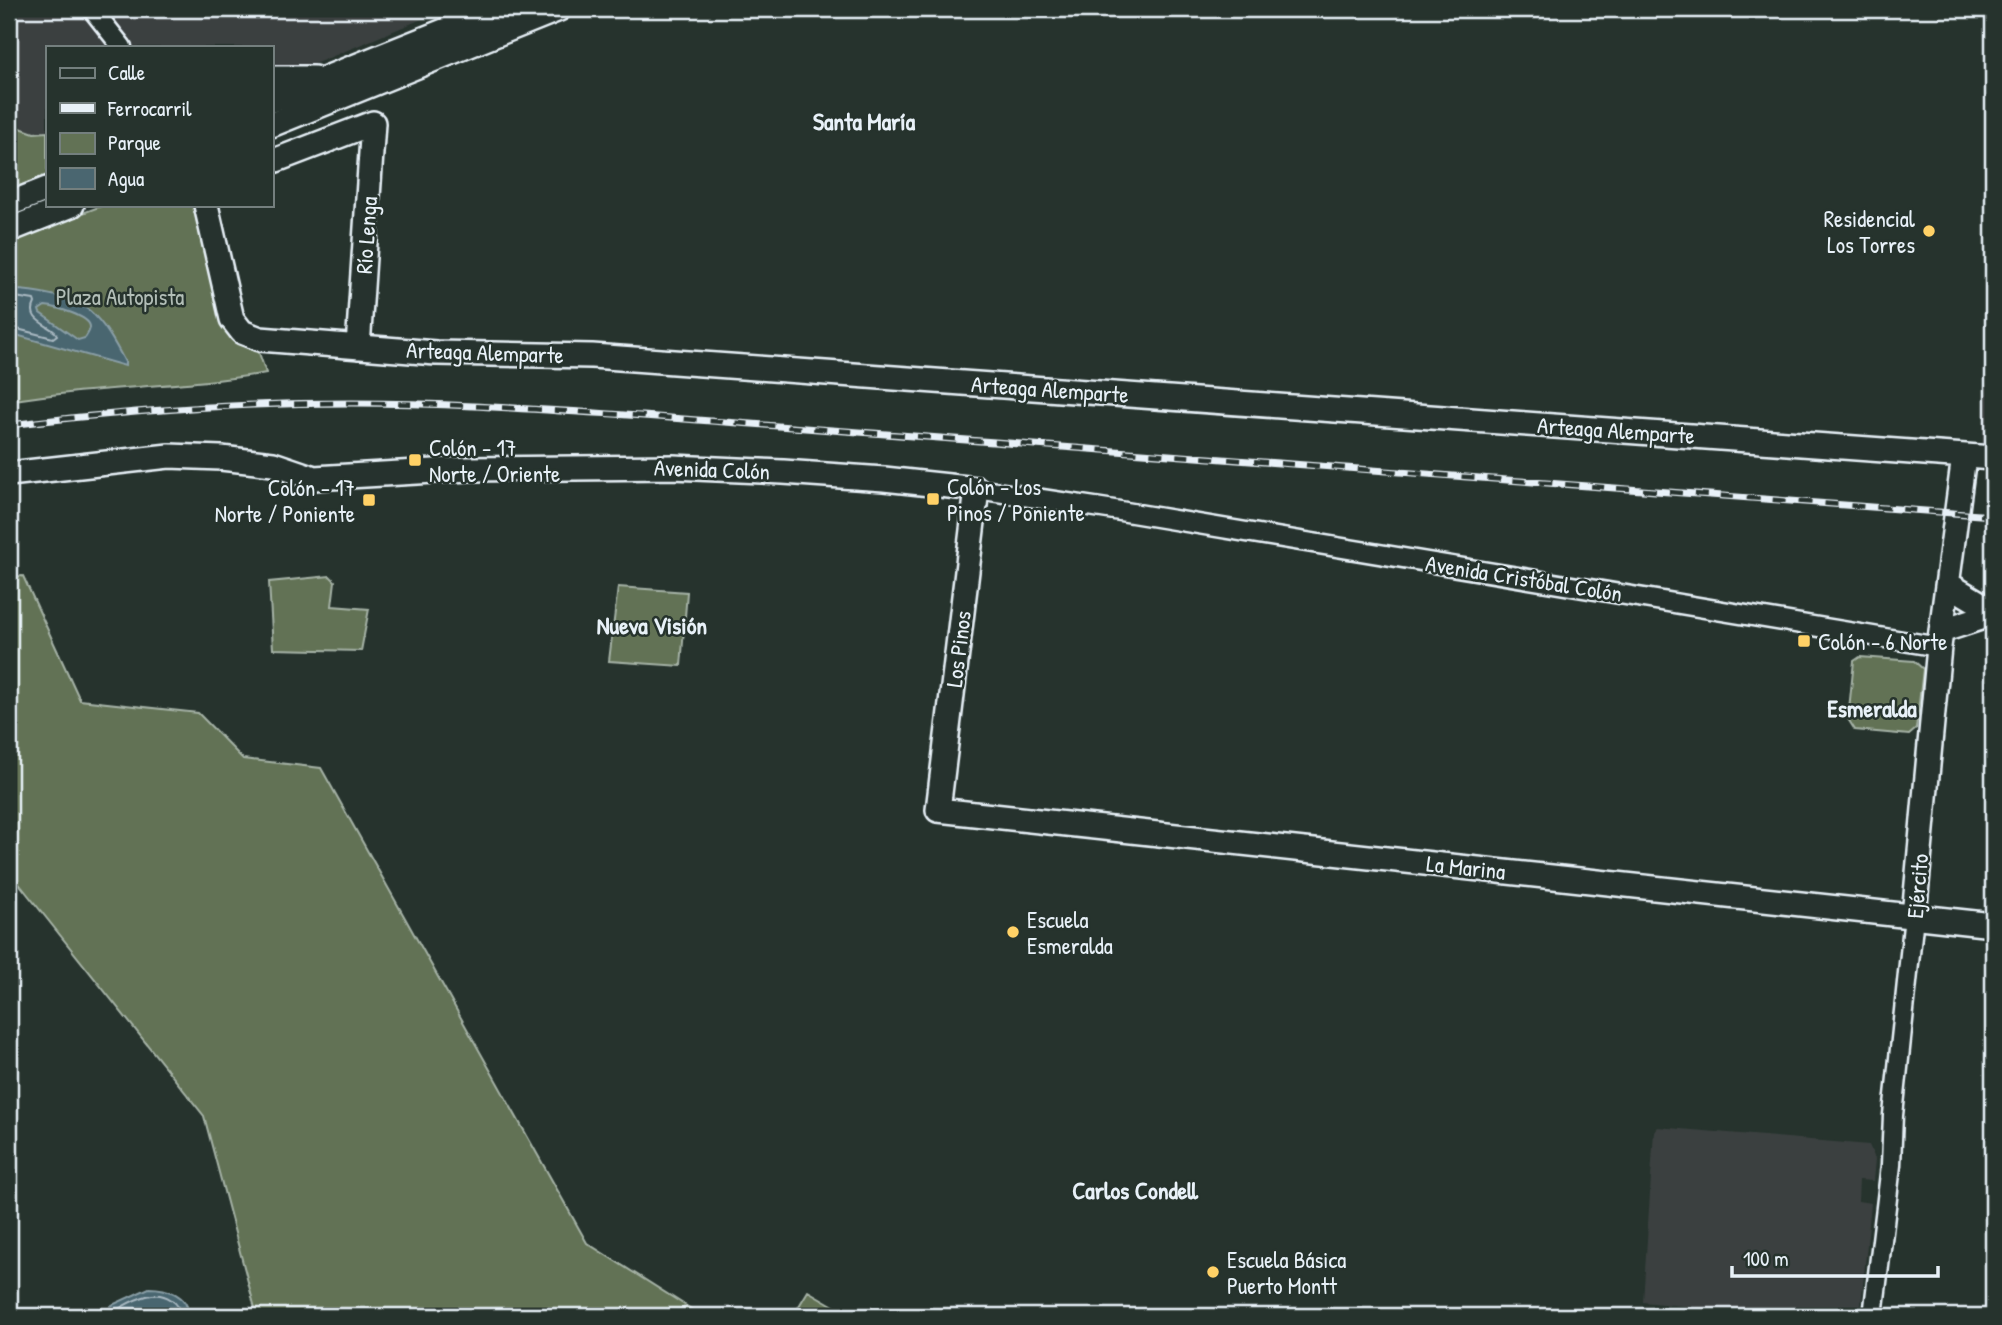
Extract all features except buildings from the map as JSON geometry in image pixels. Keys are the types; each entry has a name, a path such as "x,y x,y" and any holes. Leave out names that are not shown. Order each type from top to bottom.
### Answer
{"main road":[{"path":"273,99 499,9"},
{"path":"273,124 559,9"},
{"path":"273,78 331,77"},
{"name":"Río Lenga","path":"273,161 373,123 358,347"},
{"path":"9,204 46,189"},
{"path":"9,230 69,206"},
{"name":"Arteaga Alemparte","path":"206,206 230,314 238,328 247,335 260,339 448,354 605,357 1993,458"},
{"name":"Avenida Colón","path":"9,474 169,456 273,464 314,478 469,469 673,467 783,471 977,489"},
{"name":"Ejército","path":"1914,916 1940,639 1964,456"},
{"name":"Los Pinos","path":"938,810 977,489"},
{"path":"1948,584 1993,612"},
{"path":"1940,639 1993,612"},
{"name":"La Marina","path":"938,810 1993,925"}],"street":[{"path":"92,9 121,46"},
{"name":"Avenida Colón","path":"977,489 1108,509"},
{"name":"Avenida Cristóbal Colón","path":"1108,509 1940,639"},
{"name":"Ejército","path":"1874,1316 1914,916"}],"shaded area":[{"path":"9,9 446,9 273,81 273,46 46,46 46,132 34,133 9,124"},
{"path":"1993,290 1993,447 1982,446"},
{"path":"1657,1127 1869,1145 1875,1159 1873,1181 1859,1180 1858,1201 1871,1203 1860,1316 1784,1316 1643,1302 1654,1131"}],"green space":[{"path":"9,124 34,133 46,132 46,175 9,190"},
{"name":"Plaza Autopista","path":"101,206 193,206 218,312 233,337 258,350 266,373 9,401 9,241"},
{"path":"23,576 80,700 198,713 243,759 321,768 587,1243 702,1316 257,1316 204,1116 9,871 9,577"},
{"path":"330,576 335,581 332,606 369,609 361,651 273,649 269,582"},
{"path":"618,587 687,592 681,666 609,661"},
{"path":"1860,657 1914,661 1923,669 1916,729 1909,735 1855,730 1848,719 1854,661"},
{"path":"808,1291 851,1316 793,1316"}],"water":[{"path":"9,290 62,298 82,306 95,316 114,342 125,366 9,333","holes":["45,306 84,319 90,327 85,338 78,340 40,313 39,310"]},
{"path":"149,1288 176,1294 185,1303 188,1316 102,1316 112,1305"}],"railway":[{"path":"9,425 223,406 309,403 462,406 643,416 1993,516"}],"place":[{"name":"Residencial Los Torres","path":"1929,231"},
{"name":"Colón - 17 Norte / Oriente","path":"415,460"},
{"name":"Colón - Los Pinos / Poniente","path":"933,499"},
{"name":"Colón - 17 Norte / Poniente","path":"369,500"},
{"name":"Colón - 6 Norte","path":"1804,641"},
{"name":"Escuela Esmeralda","path":"1013,932"},
{"name":"Escuela Básica Puerto Montt","path":"1213,1272"}],"district":[{"name":"Santa María","path":"864,121"},
{"name":"Nueva Visión","path":"652,625"},
{"name":"Esmeralda","path":"1872,708"},
{"name":"Carlos Condell","path":"1135,1190"}]}
